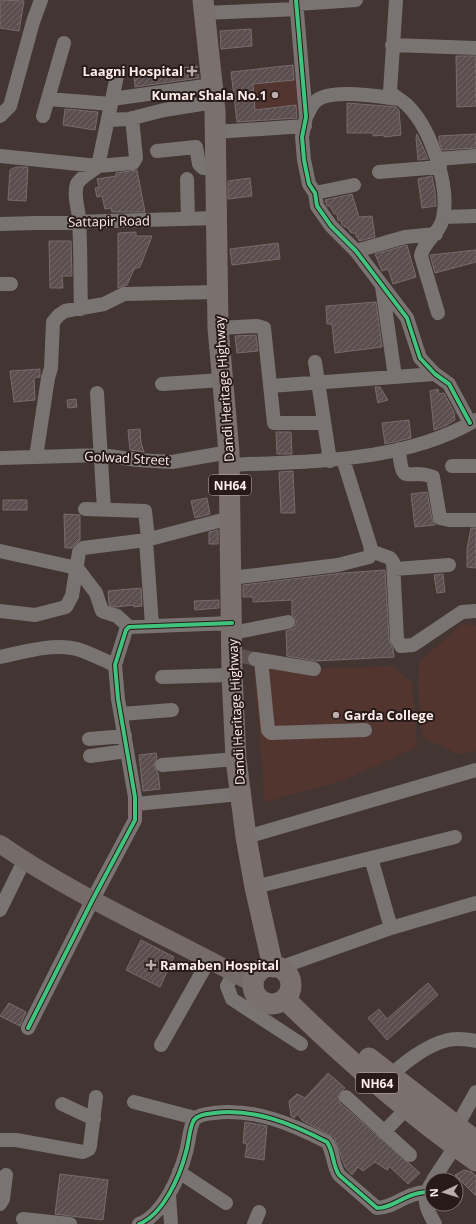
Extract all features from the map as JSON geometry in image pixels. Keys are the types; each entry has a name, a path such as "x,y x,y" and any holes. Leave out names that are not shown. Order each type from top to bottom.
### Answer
{"highway":[{"name":"Dandi Heritage Highway","path":"204,7 213,93 216,168 218,328 229,458 232,628 236,655 232,675 236,759 254,887 276,967"},
{"path":"254,984 258,974 262,970 276,967"},
{"name":"NH64","path":"275,1003 291,982 289,976 276,967"},
{"name":"NH64","path":"254,984 257,996 275,1003 467,1137 476,1161"},
{"name":"NH64","path":"385,1080 407,1108 467,1137"}],"main road":[{"path":"0,844 24,860 92,899 254,984"}],"street":[{"path":"0,116 10,106 33,22 41,0"},
{"path":"204,7 297,4 356,0"},
{"path":"396,0 389,88 390,92 410,107 425,131 439,163 442,177 443,217 436,234 422,248 421,256 438,313"},
{"path":"297,4 305,121 302,137 304,160 309,184 315,193 318,206 328,221 356,251 407,318 420,358 435,374 449,384 473,422"},
{"path":"43,116 64,43"},
{"path":"392,44 476,48"},
{"path":"81,309 80,221 76,190 77,184 81,178 92,172 98,166 117,76"},
{"path":"48,99 112,101 213,93"},
{"path":"108,120 132,118 164,110 213,93"},
{"path":"305,121 316,101 332,95 351,94 399,99"},
{"path":"0,156 98,166 133,163 135,161 132,118"},
{"path":"215,132 305,121"},
{"path":"157,151 196,147 199,164 202,168 216,168"},
{"path":"379,172 476,156"},
{"path":"188,179 188,219"},
{"path":"315,193 354,185"},
{"path":"443,217 476,216"},
{"name":"Sattapir Road","path":"0,224 217,218"},
{"path":"356,251 405,237 436,234"},
{"path":"382,285 395,377"},
{"path":"36,457 48,378 51,368 53,322 59,315 66,311 104,304 124,294 218,292"},
{"path":"218,328 257,326 264,328 274,423 324,424"},
{"path":"231,578 338,565 369,557 371,551 336,460 324,424 315,362"},
{"path":"270,386 435,374"},
{"path":"162,384 222,380"},
{"path":"97,393 102,455 104,510"},
{"name":"Golwad Street","path":"0,458 102,455 137,460 172,462 229,458 336,460 424,443 473,422"},
{"path":"399,449 400,468 403,472 407,475 427,475 433,477 440,518 449,520 476,520"},
{"path":"452,466 476,466"},
{"path":"84,509 145,511 152,625"},
{"path":"0,611 35,615 66,607 72,596 79,552 84,548 147,540 230,518"},
{"path":"0,551 77,568 96,593 102,611 117,616 129,627 152,625 232,628 288,622"},
{"path":"371,551 390,558 393,562 395,569 397,639 401,646 406,647 413,645 462,612 476,611"},
{"path":"395,569 449,565"},
{"path":"28,1028 92,899 135,820 136,804 114,665 126,630 129,627"},
{"path":"0,657 36,650 62,648 77,649 114,665"},
{"path":"314,669 258,660 268,730 271,733 365,730"},
{"path":"162,678 232,675"},
{"path":"121,714 172,710"},
{"path":"89,738 125,736"},
{"path":"90,756 127,751"},
{"path":"162,765 236,759"},
{"path":"246,837 476,770"},
{"path":"136,804 240,794"},
{"path":"254,887 455,837"},
{"path":"372,858 391,928"},
{"path":"0,910 24,860"},
{"path":"276,967 391,928 476,903"},
{"path":"161,1045 209,960"},
{"path":"234,973 227,986 228,992 232,999 275,1003 301,1044"},
{"path":"385,1080 419,1054 448,1040 459,1038 476,1040"},
{"path":"440,1172 467,1137 476,1092"},
{"path":"0,1140 16,1140 83,1152 89,1149 90,1146 96,1097"},
{"path":"346,1097 410,1155"},
{"path":"134,1102 195,1118"},
{"path":"62,1104 94,1120"},
{"path":"384,1132 407,1108"},
{"path":"139,1224 160,1208 169,1194 186,1154 192,1124 195,1118 203,1114 221,1112 252,1114 291,1124 327,1142 332,1149 335,1169 338,1175 377,1208 383,1208 424,1188"},
{"path":"179,1172 226,1203"},
{"path":"0,1204 3,1199 6,1175"},
{"path":"169,1194 171,1224"},
{"path":"429,1212 435,1224"},
{"path":"23,1219 70,1224"}],"shaded area":[{"name":"Kumar Shala No.1","path":"295,80 298,105 255,110 253,84"},
{"path":"462,624 476,626 476,751 458,754 422,737 418,687 419,662"},
{"name":"Garda College","path":"253,663 312,669 393,666 412,683 417,747 342,781 265,802"}],"building":[{"path":"0,0 24,1 19,31 0,28"},
{"path":"251,29 252,46 221,49 220,31"},
{"path":"456,56 476,56 476,106 457,107"},
{"name":"Kumar Shala No.1","path":"293,65 294,80 253,84 255,110 296,105 297,118 237,122 231,72"},
{"path":"197,66 199,78 135,87 134,75"},
{"path":"347,103 396,107 399,110 401,135 384,137 384,135 373,136 373,133 347,133"},
{"path":"65,109 98,112 95,130 63,125"},
{"path":"417,134 428,159 418,160"},
{"path":"476,134 476,148 442,150 439,141 439,136"},
{"path":"16,167 28,167 26,201 8,200 10,170"},
{"path":"137,170 145,212 112,212 111,208 105,209 102,196 97,197 95,188 99,187 97,179 116,176 116,173"},
{"path":"432,176 436,206 422,208 418,179"},
{"path":"250,178 252,196 228,199 228,181"},
{"path":"352,194 359,217 372,216 375,237 359,241 356,234 350,232 349,229 342,225 341,221 338,220 337,214 334,214 330,206 327,206 325,200"},
{"path":"136,232 136,236 152,236 140,267 134,269 127,285 118,288 118,233"},
{"path":"49,241 71,241 72,276 62,276 63,288 50,288"},
{"path":"278,243 280,259 232,265 230,249"},
{"path":"407,245 416,277 393,284 388,269 382,271 375,254"},
{"path":"476,250 476,262 435,273 430,255"},
{"path":"376,302 382,347 335,353 332,324 327,324 326,306"},
{"path":"256,335 258,351 237,353 235,336"},
{"path":"40,369 40,377 34,378 35,400 14,402 10,371"},
{"path":"375,387 380,387 388,400 378,403"},
{"path":"438,389 439,394 444,393 454,412 455,420 434,430 430,391"},
{"path":"76,399 77,407 68,408 67,400"},
{"path":"409,420 411,438 385,444 382,423"},
{"path":"140,429 141,443 144,452 130,450 128,430"},
{"path":"276,432 291,432 292,454 277,454"},
{"path":"293,471 295,513 281,513 279,472"},
{"path":"427,492 432,519 435,525 415,527 411,494"},
{"path":"207,498 210,514 195,518 191,501"},
{"path":"3,500 27,500 27,510 3,510"},
{"path":"64,514 80,515 80,540 72,548 65,548"},
{"path":"471,528 476,528 476,568 467,567 467,549"},
{"path":"218,530 218,544 209,544 209,532"},
{"path":"385,570 389,639 394,657 315,661 287,656 286,631 293,629 296,624 296,620 292,615 292,600 253,602 253,597 243,597 243,585 343,573"},
{"path":"443,574 445,592 437,593 434,575"},
{"path":"141,588 142,606 134,607 134,605 116,607 109,605 108,591"},
{"path":"219,600 219,608 195,610 194,601"},
{"path":"156,753 157,758 154,766 158,773 160,789 143,791 139,755"},
{"path":"141,940 174,957 160,987 126,970"},
{"path":"428,983 438,995 387,1040 368,1018 379,1009 387,1019"},
{"path":"9,1003 26,1012 20,1026 0,1016"},
{"path":"328,1073 345,1088 338,1095 340,1103 420,1173 408,1184 390,1167 387,1170 375,1162 363,1171 358,1167 352,1175 345,1167 334,1137 303,1121 297,1114 294,1118 291,1116 289,1101 297,1094 305,1098"},
{"path":"245,1122 267,1126 264,1160 245,1157 247,1144 243,1143"},
{"path":"464,1170 472,1172 476,1176 476,1196 464,1184 464,1172 460,1172"},
{"path":"60,1174 108,1180 103,1220 55,1214"}],"tunnel":[{"path":"241,656 255,659"}],"cycle path":[{"path":"296,0 306,117 302,137 304,160 309,184 315,193 317,206 331,226 356,251 407,318 420,358 435,374 449,384 470,423"},
{"path":"28,1028 93,899 135,820 135,797 118,699 115,665 126,630 129,627 232,623"},
{"path":"139,1224 156,1212 163,1204 175,1183 180,1172 194,1120 201,1115 214,1113 229,1112 259,1115 300,1129 327,1142 339,1175 377,1208 389,1206 412,1195 424,1192"}],"place":[{"name":"Laagni Hospital","path":"192,71"},
{"name":"Kumar Shala No.1","path":"275,95"},
{"name":"Garda College","path":"336,715"},
{"name":"Ramaben Hospital","path":"151,965"}]}
